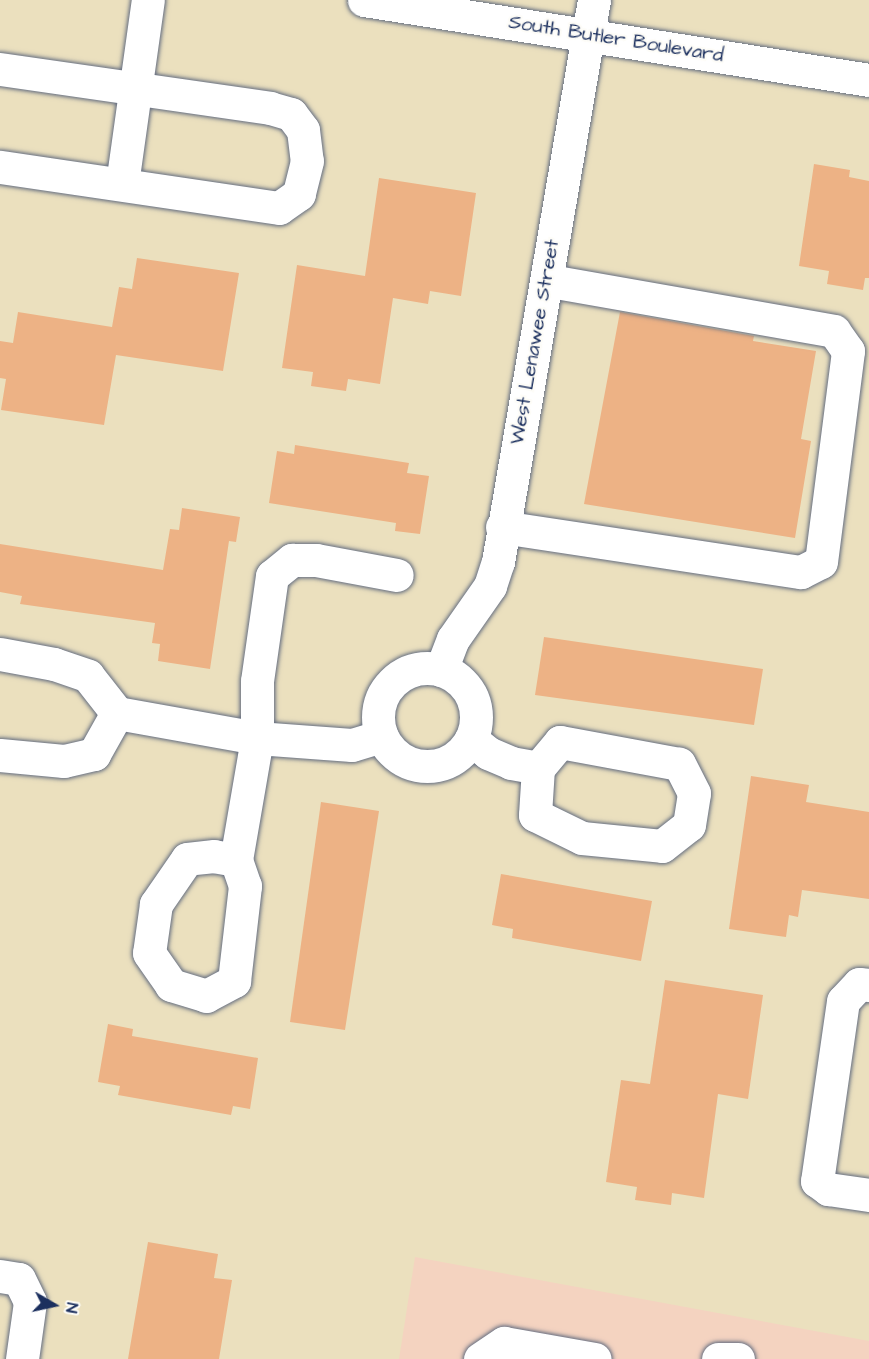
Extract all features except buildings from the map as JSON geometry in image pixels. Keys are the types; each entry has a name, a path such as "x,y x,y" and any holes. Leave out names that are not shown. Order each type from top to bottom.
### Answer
{"street":[{"path":"122,184 148,0"},
{"name":"South Butler Boulevard","path":"364,0 869,80"},
{"name":"West Lenawee Street","path":"441,670 453,639 490,586 594,0"},
{"path":"0,69 136,88 291,114 303,130 307,161 299,194 279,208 0,167"},
{"path":"502,527 801,572 821,562 848,351 834,331 546,280"},
{"path":"236,860 257,738 257,681 272,576 292,560 316,560 397,575"},
{"path":"0,654 54,664 87,676 117,713 257,738 352,745 382,736"},
{"path":"441,670 454,676 472,697 476,711 471,739 461,752 432,766 402,759 382,736 378,721 386,691 410,671 441,670"},
{"path":"0,755 64,761 94,754 117,713"},
{"path":"471,739 488,753 511,763 538,768"},
{"path":"560,742 679,764 694,793 689,825 663,846 582,838 535,815 538,768 560,742"},
{"path":"869,985 859,984 843,1001 817,1181 828,1189 869,1195"},
{"path":"0,1276 19,1279 30,1302 22,1359"},
{"path":"480,1359 504,1343 595,1359"},
{"path":"718,1359 738,1359"}],"shaded area":[{"path":"415,1257 869,1341 869,1359 399,1359"}]}
